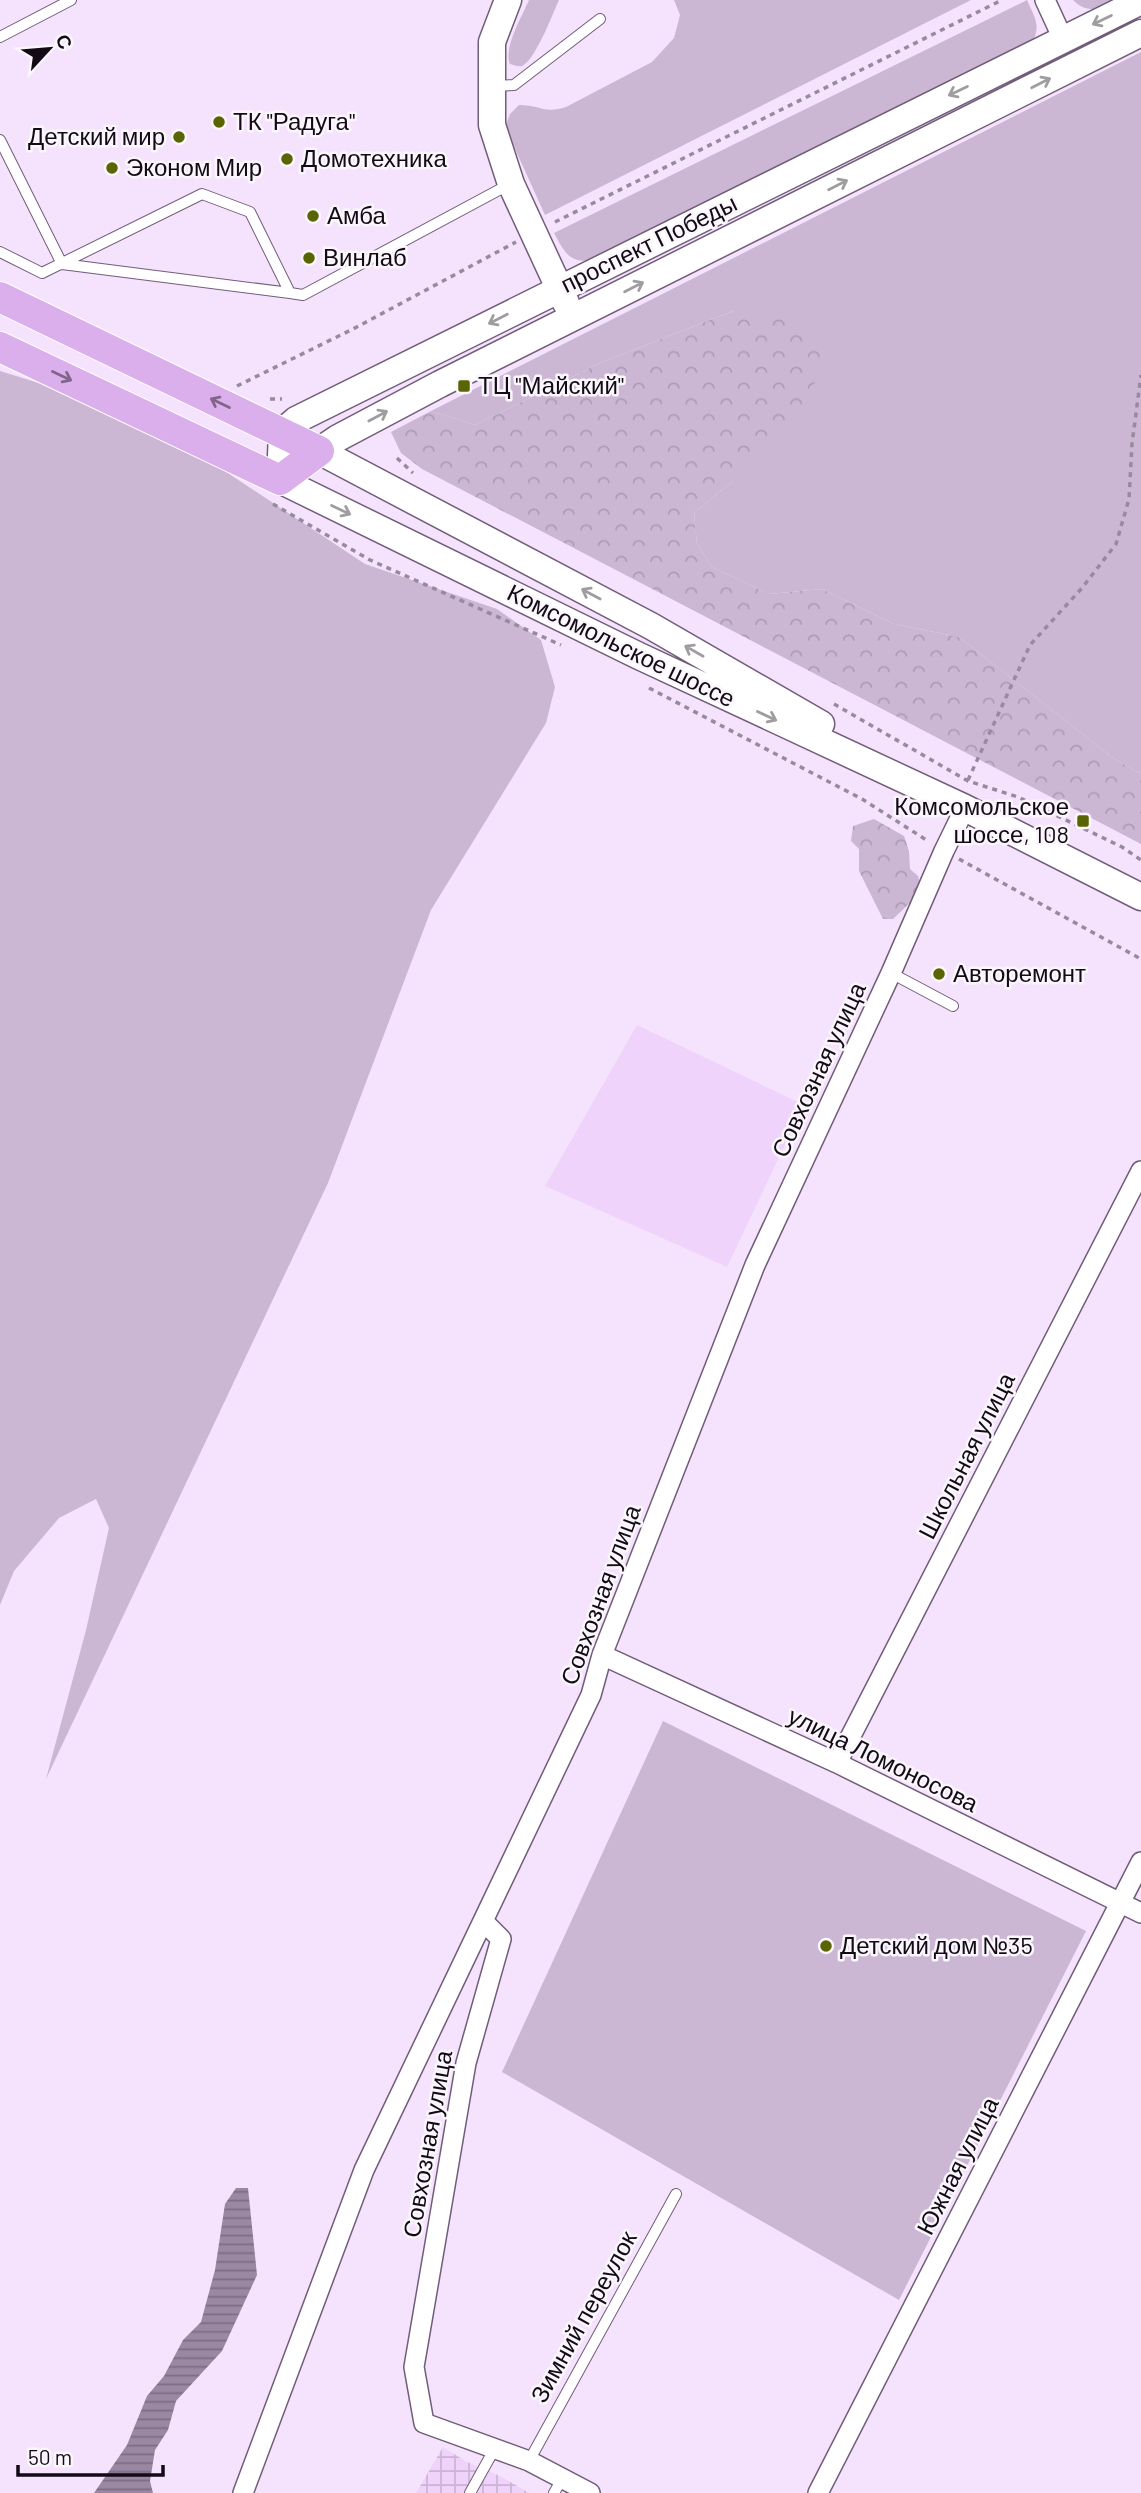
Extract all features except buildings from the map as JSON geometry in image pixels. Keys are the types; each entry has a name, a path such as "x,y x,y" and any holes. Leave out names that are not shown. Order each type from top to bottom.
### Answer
{"main road":[{"path":"508,0 492,42 492,125 510,184 573,317"},
{"name":"проспект Победы","path":"282,432 296,420 1141,1"},
{"name":"проспект Победы","path":"319,451 338,438 440,384 1141,33"},
{"path":"1063,39 1076,66"},
{"name":"Комсомольское шоссе","path":"0,297 282,432 651,626 965,808"},
{"name":"Комсомольское шоссе","path":"0,347 280,480 639,656 965,808 1141,897"},
{"path":"280,480 282,432"},
{"path":"280,480 319,451"},
{"path":"639,656 651,626"}],"street":[{"path":"1045,0 1063,39"},
{"name":"Совхозная улица","path":"495,2448 424,2423 414,2367 467,2063 500,1939 483,1921 591,1695 602,1655 755,1265 965,808"},
{"name":"Школьная улица","path":"837,1763 1141,1171"},
{"name":"улица Ломоносова","path":"602,1655 837,1763 1141,1913"},
{"name":"Южная улица","path":"818,2493 1141,1861"},
{"path":"243,2493 364,2170 483,1921"},
{"path":"495,2448 528,2461 558,2486 590,2493"}],"lane":[{"path":"0,37 71,0"},
{"path":"491,86 514,85 600,19"},
{"path":"0,140 62,264"},
{"path":"62,264 303,295 510,184"},
{"path":"0,252 42,273 202,194 250,212 290,293"},
{"path":"891,973 953,1006"},
{"name":"Зимний переулок","path":"528,2461 676,2194"},
{"path":"470,2493 495,2448"}],"path":[{"path":"555,222 1002,0"},
{"path":"231,389 353,329 518,242"},
{"path":"968,781 1030,645 1082,588 1116,544 1129,499 1132,444 1141,375"},
{"path":"680,703 862,799 944,850 1141,960"}],"shaded area":[{"path":"637,1025 804,1105 727,1267 545,1186"},
{"path":"236,2188 248,2188 257,2275 222,2351 176,2401 168,2430 155,2450 150,2481 153,2493 94,2493 127,2445 147,2396 164,2376 183,2340 201,2322 215,2270 225,2204"},
{"path":"443,2447 467,2462 502,2477 529,2493 416,2493"}],"green space":[{"path":"529,0 559,0 532,55 522,66 518,66 510,64 509,50"},
{"path":"674,0 971,0 545,215 505,127 510,114 519,105 547,109 566,107 652,62 674,38 680,15"},
{"path":"1027,0 1036,25 1035,36 1028,49 603,259 585,261 572,258 554,233"},
{"path":"1073,0 1125,0 1091,9"},
{"path":"1141,52 1141,774 1113,758 959,637 894,624 822,589 769,594 712,567 697,544 694,513 733,481 733,311 600,363 475,425 431,411"},
{"path":"733,311 800,322 825,356 804,411 733,481 694,513 697,544 712,567 769,594 822,589 894,624 959,637 1113,758 1141,774 1141,844 422,469 401,453 391,432 431,411 475,425 600,363"},
{"path":"0,371 139,414 365,564 497,609 541,640 555,687 546,723 431,910 328,1183 46,1779 86,1630 109,1528 96,1499 59,1518 14,1571 0,1605"},
{"path":"874,819 904,836 909,851 910,869 918,876 921,887 915,898 893,919 883,919 859,871 859,849 851,841 853,826"},
{"path":"663,1721 1086,1931 899,2300 502,2072"}],"place":[{"name":"ТК \"Радуга\"","path":"219,122"},
{"name":"Детский мир","path":"179,137"},
{"name":"Домотехника","path":"287,159"},
{"name":"Эконом Мир","path":"112,168"},
{"name":"Амба","path":"313,216"},
{"name":"Винлаб","path":"309,258"},
{"name":"ТЦ \"Майский\"","path":"464,386"},
{"name":"Комсомольское шоссе, 108","path":"1083,821"},
{"name":"Авторемонт","path":"939,974"},
{"name":"Детский дом №35","path":"826,1946"}]}
